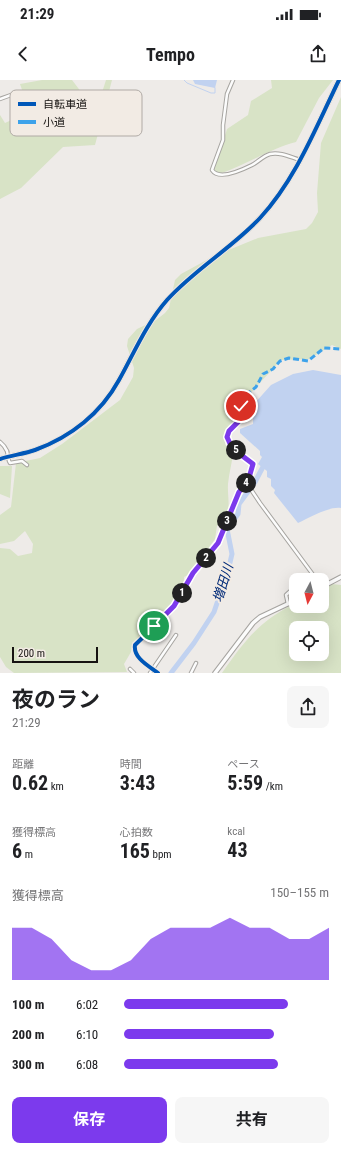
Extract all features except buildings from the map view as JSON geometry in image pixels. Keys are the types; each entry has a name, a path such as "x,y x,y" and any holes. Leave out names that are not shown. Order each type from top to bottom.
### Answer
{"street":[{"path":"233,80 227,94 223,125 223,140 212,170 214,174 220,176 245,168 272,154 287,155 300,160"},
{"path":"0,459 45,446 64,437 91,416 119,381 148,325 158,310 176,290 260,218 285,186 300,160 339,80"},
{"path":"0,99 10,95"},
{"path":"158,673 137,656 135,652 135,645 174,606 193,573 218,543 236,500 251,475 253,464 232,448 227,437 229,431 243,417 241,404 246,395"},
{"path":"0,442 7,451 10,463 22,461 27,466"},
{"path":"244,486 252,490 312,573"},
{"path":"329,584 341,578"},
{"path":"215,673 253,623 260,617 288,604 286,595 289,592"},
{"path":"150,673 176,635"},
{"path":"191,673 196,663"},
{"path":"130,670 134,673"}],"green space":[{"path":"42,80 72,80 80,90 22,90 20,84"},
{"path":"106,80 112,80 109,90 103,90"},
{"path":"271,80 333,80 319,98 296,142 276,149 219,174 214,170 227,129 248,115 251,101 272,88"},
{"path":"341,97 341,349 332,345 309,359 281,360 246,398 243,417 225,444 233,453 228,484 228,511 226,516 217,526 215,539 190,574 184,577 183,586 179,595 165,613 132,643 131,652 124,664 127,672 14,673 6,667 0,657 0,548 10,549 18,556 32,553 33,544 25,531 14,541 0,544 0,515 11,507 16,463 40,458 62,444 120,400 133,377 134,368 127,346 128,339 137,329 156,320 165,313 169,308 175,280 181,274 214,256 258,238 306,229 312,223 318,212 317,193 321,143"},
{"path":"0,115 5,123 10,121 10,136 97,136 95,145 63,147 21,188 0,199"},
{"path":"0,466 12,466 10,498 0,494"},
{"path":"329,584 341,585 341,673 222,673 252,634 260,626 289,607 289,613 329,613"}],"water":[{"path":"193,80 217,80 215,88 195,84"},
{"path":"313,370 341,375 341,508 325,511 298,523 274,493 275,490 271,486 271,479 267,477 267,471 258,464 262,457 260,455 260,451 240,433 240,429 253,424 253,405 271,385 293,374"}],"waterway":[{"path":"184,80 187,83 211,93 215,93 215,88"},
{"name":"増田川","path":"171,673 194,643 214,612 228,571 232,554 227,529 238,514 239,504 255,482 265,463"}],"marked path":[{"path":"246,395 256,387 263,374 273,369 280,361 289,358 308,361 324,348 341,349"}],"cycle path":[{"path":"0,459 27,453 61,438 84,422 103,403 112,392 153,319 167,300 189,278 249,229 273,203 295,170 339,80"},
{"path":"158,673 139,658 136,654 135,645 174,607 193,573 218,543 239,492 248,481 253,464 232,448 227,437 229,431 243,417 241,402 246,395"}],"route":[{"path":"154,626 174,606 198,565 218,543 239,492 251,475 254,466 253,464 245,456 232,448 227,437 232,427 243,417 241,406"}]}
